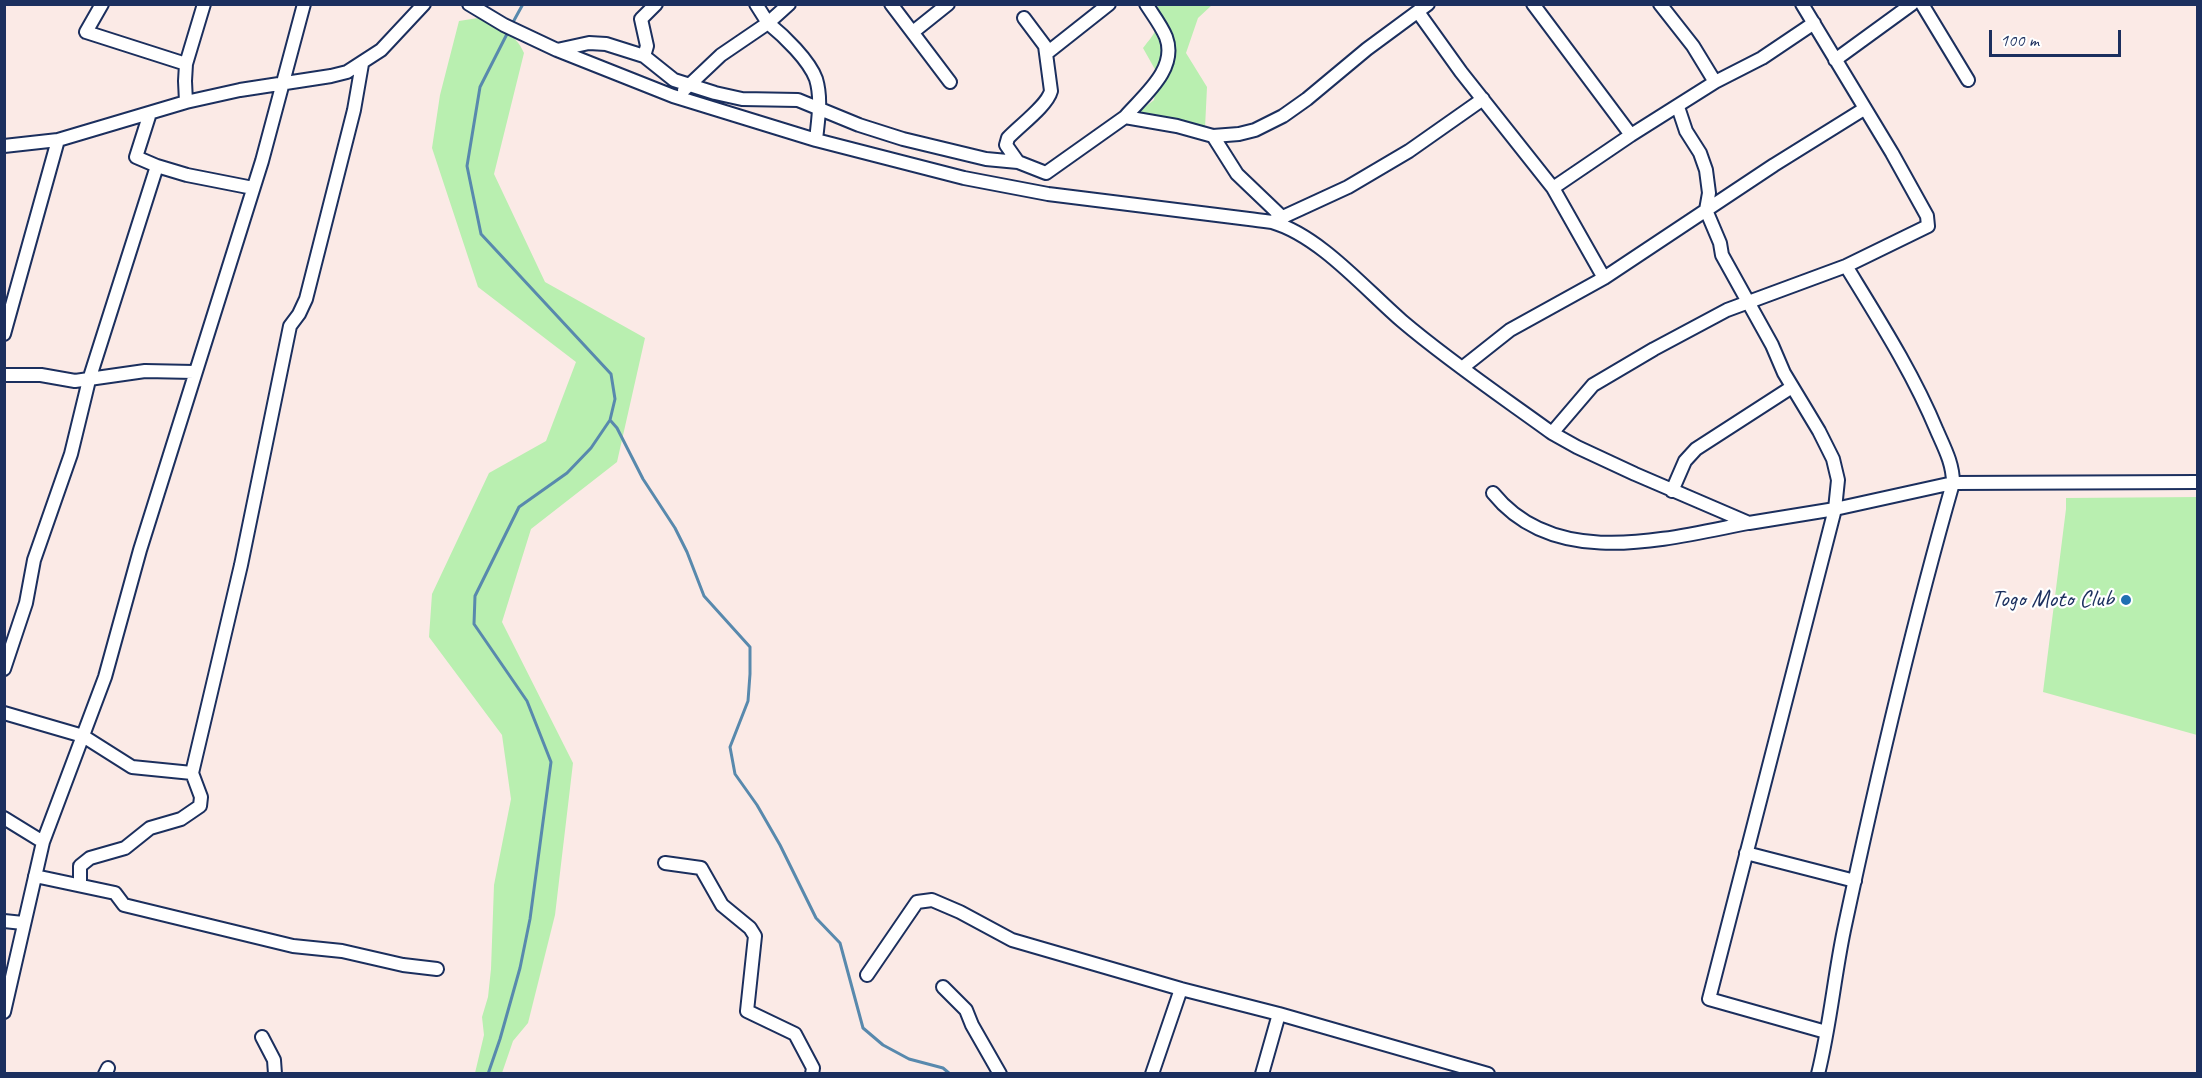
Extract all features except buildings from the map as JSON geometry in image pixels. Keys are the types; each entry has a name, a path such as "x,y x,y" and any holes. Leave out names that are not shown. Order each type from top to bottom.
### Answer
{"street":[{"path":"102,4 86,32 186,64"},
{"path":"186,102 186,64 204,4"},
{"path":"4,1012 23,923 44,842 105,677 140,550 253,188 304,4"},
{"path":"4,146 58,140 186,102 240,90 347,72 381,50 424,4"},
{"path":"469,4 504,25 557,50 678,98 816,140 964,177 1048,194 1277,220 1348,187 1409,151 1483,99"},
{"path":"644,56 647,46 641,19 656,4"},
{"path":"756,4 768,23 793,46 813,73 819,107 816,140"},
{"path":"678,98 687,84 721,55 768,23 789,4"},
{"path":"891,4 950,82"},
{"path":"913,32 948,4"},
{"path":"1047,53 1108,4"},
{"path":"1046,173 1125,117 1157,81 1168,62 1167,39 1146,4"},
{"path":"1533,4 1631,135"},
{"path":"1660,4 1693,46 1715,82"},
{"path":"1552,433 1593,385 1654,349 1727,310 1846,266 1929,226 1922,207 1802,4"},
{"path":"1835,60 1912,4"},
{"path":"1922,4 1968,80"},
{"path":"1125,117 1177,126 1213,136 1255,130 1283,116 1423,8 1461,72 1553,188 1604,278"},
{"path":"1017,162 1006,144 1007,141 1050,96 1051,85 1047,53 1042,41 1024,18"},
{"path":"1553,188 1715,82 1762,58 1814,24"},
{"path":"557,50 600,43 644,56 669,77 687,84 732,97 798,100 859,125 903,139 986,159 1017,162 1046,173"},
{"path":"80,885 80,866 90,858 125,848 150,828 181,819 200,806 201,797 192,773 241,565 290,326 306,299 354,110 362,64"},
{"path":"1678,107 1686,131 1700,153 1706,170 1709,193 1706,210 1720,243 1722,255 1792,387 1819,431 1833,459 1838,480 1835,509 1709,999 1826,1032"},
{"path":"1462,368 1510,330 1604,278 1774,165 1864,109"},
{"path":"150,113 136,157 157,166 253,188"},
{"path":"1213,136 1237,174 1277,220 1348,270 1402,321 1552,433 1577,447 1749,523"},
{"path":"4,334 58,140"},
{"path":"4,669 26,603 34,560 71,454 89,380 157,166"},
{"path":"1046,173 1048,194"},
{"path":"1818,1074 1837,965 1855,881 1927,573 1953,483 1953,469 1927,406 1898,350 1846,266"},
{"path":"4,375 40,375 75,381 145,370 194,372"},
{"path":"1672,490 1685,461 1695,449 1792,387"},
{"path":"1493,493 1506,508 1524,522 1572,540 1637,543 1835,509 1953,483 2198,482"},
{"path":"4,713 83,736 132,767 192,773"},
{"path":"4,818 44,842"},
{"path":"1746,853 1855,881"},
{"path":"665,862 701,868 722,905 750,928 755,936 747,1011 795,1034 813,1068 812,1074"},
{"path":"35,876 116,894 124,905 279,943 342,951 403,965 437,969"},
{"path":"867,975 917,902 932,900 1012,940 1488,1074"},
{"path":"4,921 23,923"},
{"path":"943,987 966,1010 1000,1074"},
{"path":"1152,1074 1181,989"},
{"path":"1262,1074 1279,1014"},
{"path":"262,1036 274,1060 276,1074"}],"green space":[{"path":"1157,5 1212,5 1198,18 1186,53 1207,87 1205,128 1164,117 1137,113 1154,100 1157,73 1143,48 1159,23"},
{"path":"478,18 511,35 524,53 494,174 545,282 645,338 617,462 531,529 502,622 573,763 555,915 528,1023 513,1041 502,1073 475,1073 484,1035 482,1017 488,997 491,969 494,885 511,799 502,735 429,637 432,594 489,473 546,441 576,362 478,287 432,148 440,95 459,21"},
{"name":"Togo Moto Club","path":"2197,497 2197,735 2043,692 2066,498"}],"waterway":[{"path":"512,24 523,4"},
{"path":"488,1074 520,968 530,919 551,762 527,701 474,624 475,596 519,507 567,473 591,448 610,420 615,399 611,374 481,234 467,166 480,87 509,30"},
{"path":"610,420 617,428 643,479 675,528 704,596 750,647 748,701 730,747 735,774 757,805 780,845 816,918 840,943 863,1028 883,1045 909,1059 943,1068 950,1074"}],"place":[{"name":"Togo Moto Club","path":"2126,600"}]}
